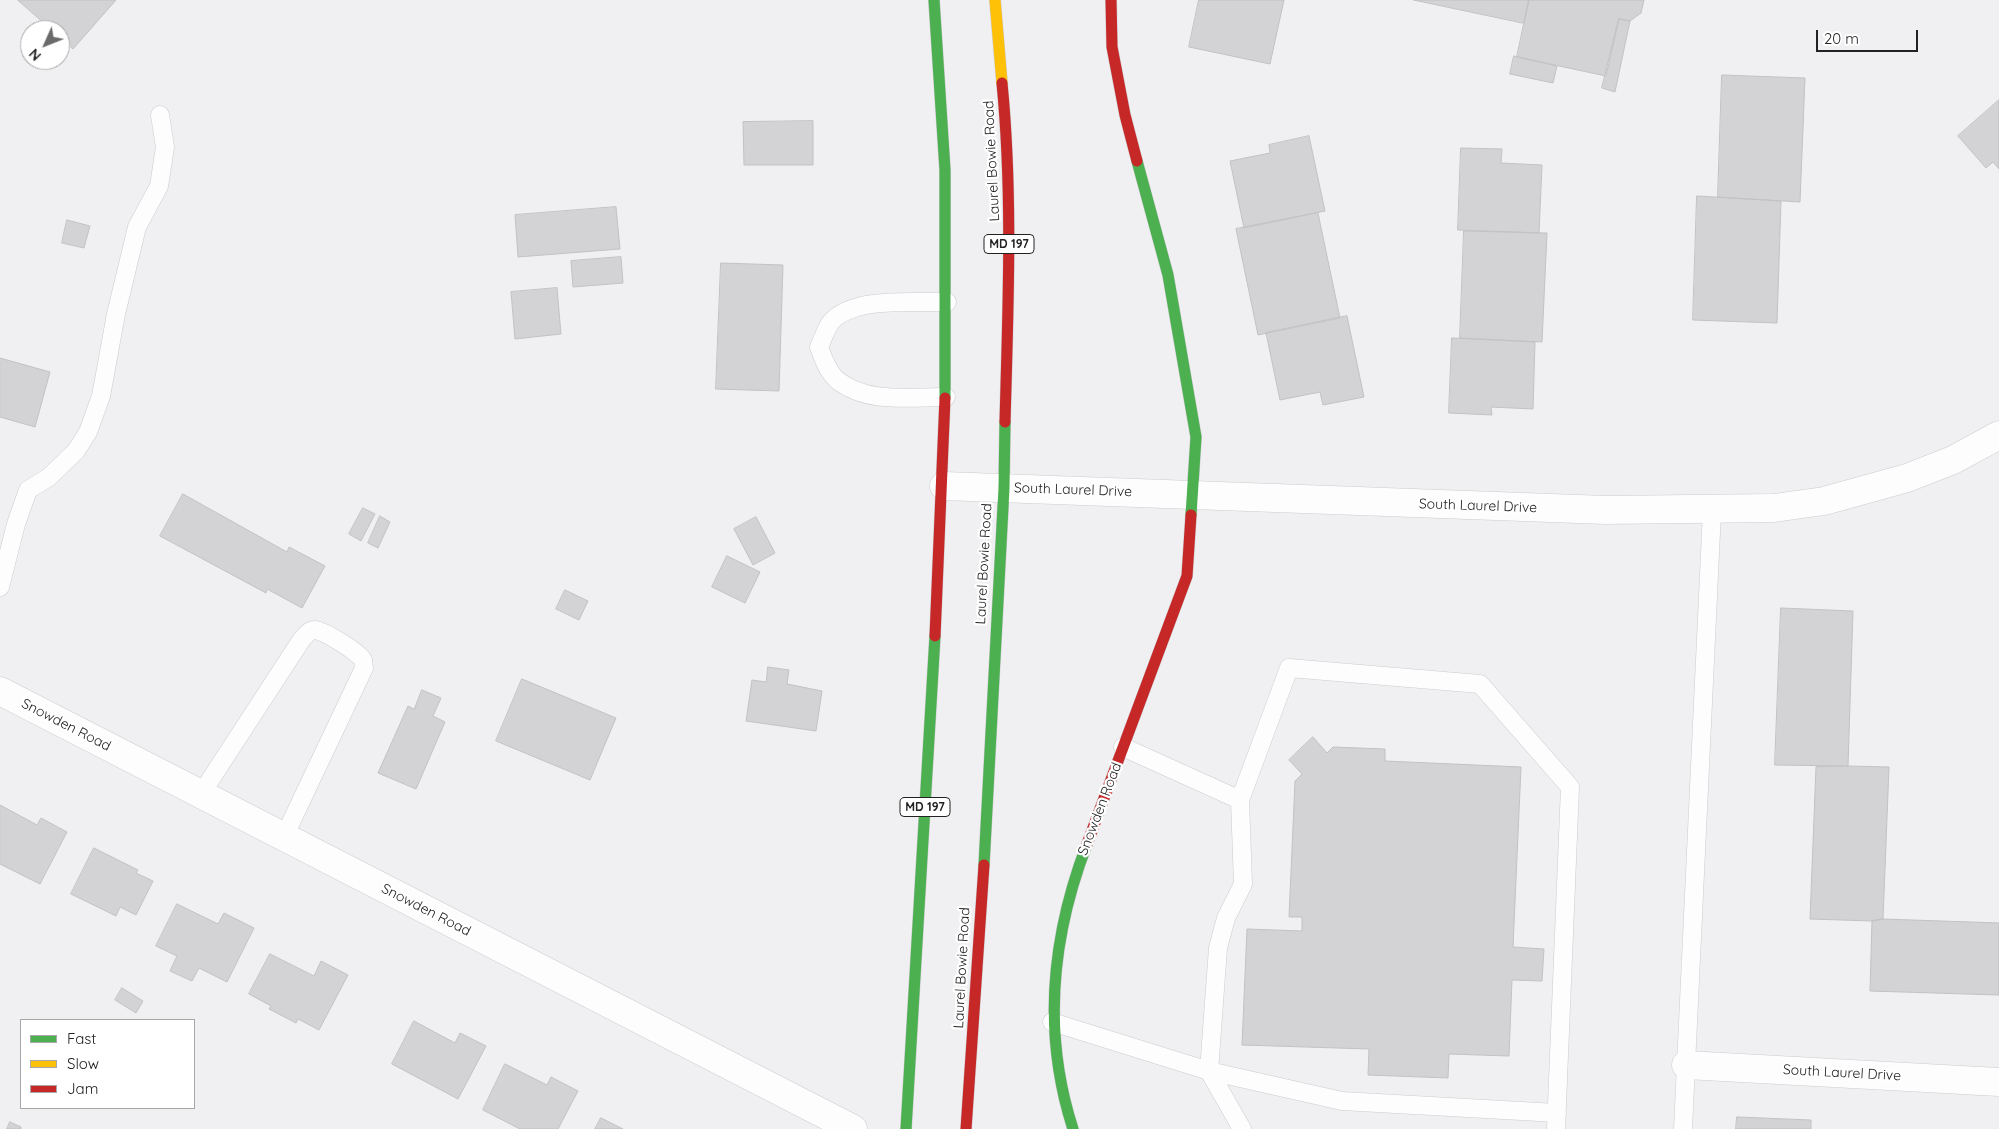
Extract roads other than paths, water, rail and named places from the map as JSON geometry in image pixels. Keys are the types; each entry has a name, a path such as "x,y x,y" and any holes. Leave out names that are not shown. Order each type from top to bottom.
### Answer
{"main road":[{"name":"MD 197","path":"906,1129 944,486 947,302 944,129 934,0"},
{"name":"Laurel Bowie Road","path":"966,1129 977,979 1004,488 1010,219 1008,144 995,0"},
{"name":"Snowden Road","path":"1073,1129 1064,1106 1056,1061 1052,1022 1057,962 1066,906 1079,864 1187,576 1196,437 1168,275 1125,115 1112,47 1111,0"}],"street":[{"name":"South Laurel Drive","path":"944,486 1606,510 1774,508 1824,502 1907,478 1952,460 1999,435"},
{"name":"Snowden Road","path":"0,691 853,1129"},
{"name":"South Laurel Drive","path":"1686,1065 1999,1082"}],"lane":[{"path":"0,587 16,524 28,490 49,477 76,451 88,432 101,396 116,314 137,227 160,186 165,147 160,115"},
{"path":"946,397 883,397 862,394 836,380 825,363 820,346 831,322 848,310 867,304 947,302"},
{"path":"1682,1129 1712,510"},
{"path":"201,794 302,638 314,630 323,633 358,654 363,659 364,668 284,837"},
{"path":"1052,1022 1209,1071 1342,1101 1556,1121 1570,788 1480,684 1289,668 1240,800 1243,884 1226,918 1218,948 1209,1071 1242,1129"},
{"path":"1123,747 1240,800"}]}
